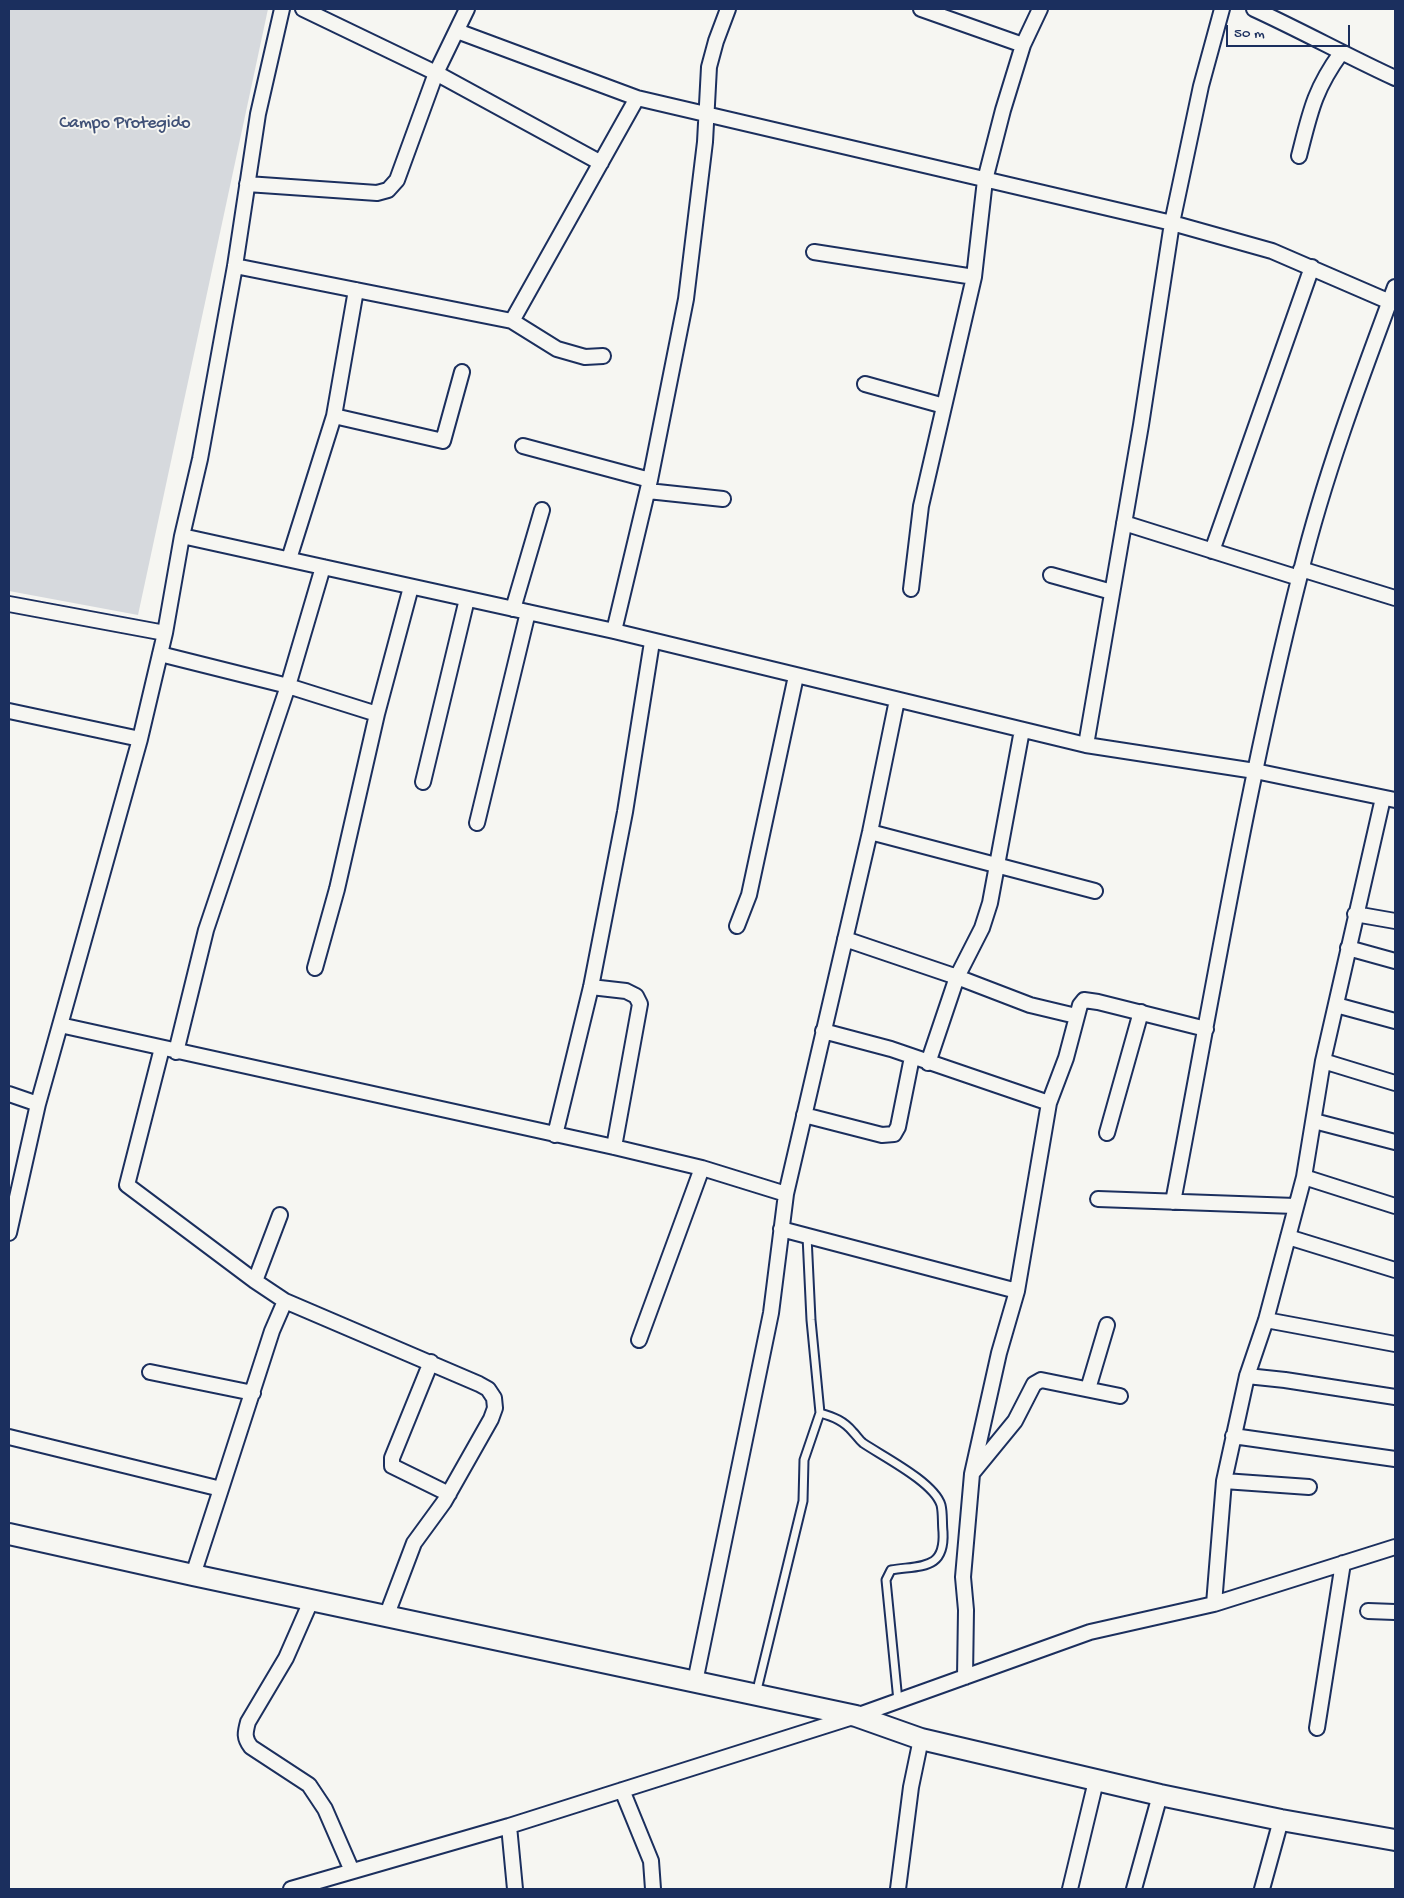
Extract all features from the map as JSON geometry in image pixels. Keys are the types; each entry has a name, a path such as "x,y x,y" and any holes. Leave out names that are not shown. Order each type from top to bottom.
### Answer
{"street":[{"path":"9,1227 38,1104 140,739 165,632 182,536 200,459 235,266 258,114 282,9"},
{"path":"303,9 436,73 600,163"},
{"path":"247,184 377,193 388,190 397,180 436,73 468,9"},
{"path":"614,631 649,486 686,299 705,142 705,114 710,67 716,40 728,9"},
{"path":"921,9 1023,45"},
{"path":"911,590 921,506 974,277 985,180 1003,110 1023,45 1040,9"},
{"path":"1086,745 1172,223 1201,86 1222,9"},
{"path":"1254,9 1395,78"},
{"path":"458,30 637,98 1172,223 1272,251 1392,302"},
{"path":"1298,156 1313,99 1324,76 1341,53"},
{"path":"512,321 637,98"},
{"path":"814,252 974,277"},
{"path":"235,266 512,321 557,349 584,357 603,356"},
{"path":"1212,551 1312,267"},
{"path":"1173,1202 1255,771 1300,574 1342,429 1392,302 1395,287"},
{"path":"289,559 334,416 356,290"},
{"path":"334,416 443,441 462,372"},
{"path":"865,384 944,406"},
{"path":"523,446 649,486 723,499"},
{"path":"514,609 542,510"},
{"path":"1124,523 1212,551 1395,598"},
{"path":"182,536 614,631 652,642 1086,745 1255,771 1389,799 1355,914 1323,1061 1304,1176 1266,1320 1247,1376 1233,1436 1224,1481 1214,1604"},
{"path":"176,1052 206,930 288,686 323,567"},
{"path":"1051,575 1112,592"},
{"path":"315,968 337,889 376,714 411,587"},
{"path":"423,782 467,599"},
{"path":"9,604 165,632"},
{"path":"477,823 528,612"},
{"path":"555,1134 591,987 625,812 652,642"},
{"path":"160,654 288,686 376,714"},
{"path":"738,926 749,895 796,676"},
{"path":"695,1682 771,1313 786,1194 822,1031 870,832 897,700"},
{"path":"9,711 140,739"},
{"path":"928,1063 957,977 982,928 990,903 1022,730"},
{"path":"870,832 1095,891"},
{"path":"1355,914 1395,921"},
{"path":"845,940 957,977 1030,1005 1076,1016"},
{"path":"1348,948 1395,961"},
{"path":"591,987 626,991 636,996 640,1004 614,1146"},
{"path":"965,1677 966,1610 963,1577 972,1474 1000,1353 1017,1291 1049,1103 1066,1058 1076,1016 1084,1000 1141,1012 1206,1030"},
{"path":"1336,1005 1395,1021"},
{"path":"1107,1133 1141,1012"},
{"path":"60,1025 176,1052 614,1146 702,1168 786,1194"},
{"path":"822,1031 912,1057 1049,1103"},
{"path":"162,1048 126,1185 255,1282 285,1301 479,1384 488,1389 494,1398 495,1408 491,1419 449,1494 414,1543 386,1617"},
{"path":"804,1115 882,1135 894,1134 898,1127 912,1057"},
{"path":"1323,1061 1395,1083"},
{"path":"9,1094 38,1104"},
{"path":"1314,1121 1395,1142"},
{"path":"639,1340 702,1168"},
{"path":"1304,1176 1395,1206"},
{"path":"1098,1199 1295,1206"},
{"path":"255,1282 280,1215"},
{"path":"781,1229 1017,1291"},
{"path":"1288,1237 1395,1270"},
{"path":"193,1576 272,1331 285,1301"},
{"path":"1266,1320 1395,1344"},
{"path":"1088,1389 1107,1325"},
{"path":"431,1362 392,1458 392,1466 449,1494"},
{"path":"150,1372 253,1393"},
{"path":"1247,1376 1286,1380 1395,1397"},
{"path":"972,1474 1014,1421 1034,1384 1041,1380 1120,1396"},
{"path":"1233,1436 1395,1459"},
{"path":"9,1437 221,1489"},
{"path":"1224,1481 1309,1487"},
{"path":"9,1534 193,1576 856,1716 921,1739 1160,1795 1281,1820 1395,1840"},
{"path":"290,1889 509,1826 856,1716 1090,1632 1214,1604 1395,1547"},
{"path":"1317,1728 1342,1563"},
{"path":"311,1601 286,1658 248,1722 245,1734 247,1741 252,1747 309,1785 325,1809 352,1871"},
{"path":"1368,1611 1395,1612"},
{"path":"898,1889 911,1788 921,1739"},
{"path":"1070,1889 1096,1780"},
{"path":"622,1790 651,1861 653,1889"},
{"path":"1134,1889 1160,1795"},
{"path":"1262,1889 1281,1820"},
{"path":"509,1826 515,1889"}],"lane":[{"path":"756,1694 803,1502 804,1460 820,1413 811,1320 807,1236"},
{"path":"820,1413 839,1419 852,1430 861,1442 921,1482 936,1495 941,1505 944,1547 941,1555 934,1561 919,1566 891,1570 886,1580 898,1701"}],"green space":[{"name":"Campo Protegido","path":"9,9 268,9 138,615 9,591"}]}
